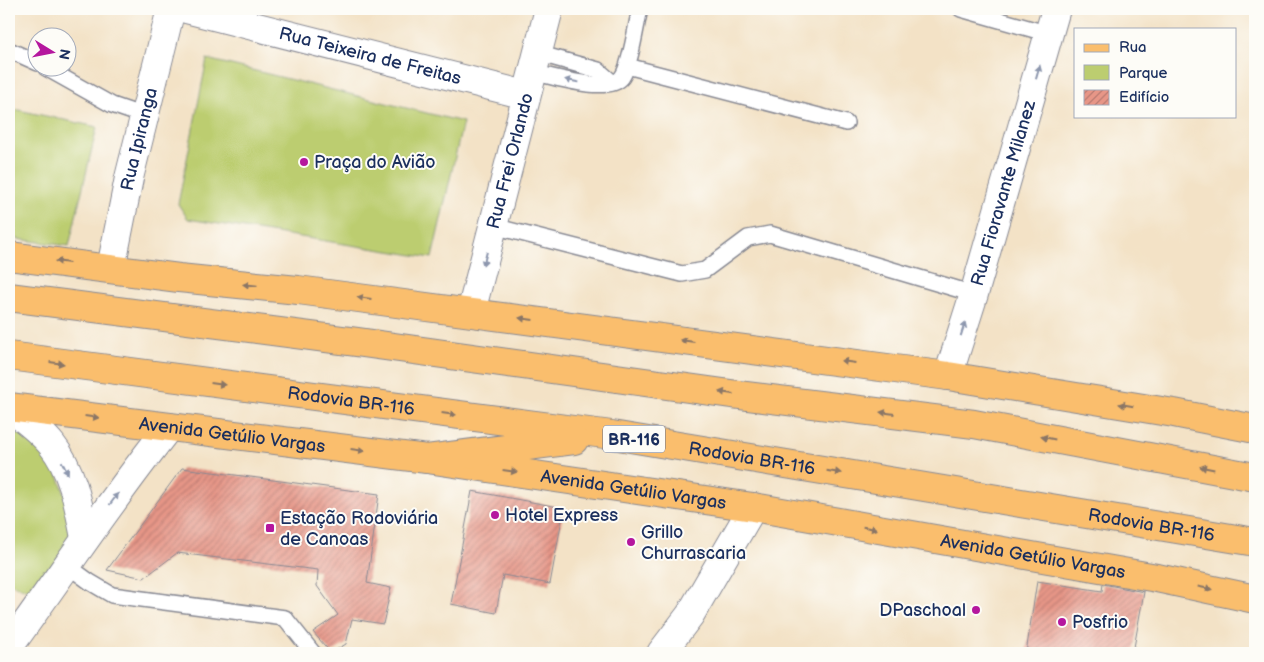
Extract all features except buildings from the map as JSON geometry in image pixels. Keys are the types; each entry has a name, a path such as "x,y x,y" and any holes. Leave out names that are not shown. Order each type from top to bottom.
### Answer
{"main road":[{"path":"9,256 471,312 948,376 1174,413 1255,429"},
{"path":"9,297 357,342 731,394 974,424 1255,477"},
{"name":"Rodovia BR-116","path":"9,356 612,435 1255,542"},
{"name":"Avenida Getúlio Vargas","path":"9,407 427,458 753,506 1157,578 1255,599"},
{"path":"427,458 612,435"}],"street":[{"name":"Rua Ipiranga","path":"111,268 129,178 171,9"},
{"name":"Rua Teixeira de Freitas","path":"186,9 532,73"},
{"name":"Rua Frei Orlando","path":"471,312 549,9"},
{"name":"Rua Fioravante Milanez","path":"948,376 974,294 1052,21"},
{"path":"9,407 34,427 53,446 67,470 78,500 85,538"},
{"path":"9,647 68,566 85,538 169,427"},
{"path":"661,653 690,615 753,506"}],"lane":[{"path":"532,73 598,70 613,83 622,78 627,66 640,9"},
{"path":"961,9 1052,21"},
{"path":"9,50 28,59"},
{"path":"627,66 846,123"},
{"path":"64,78 112,105 144,116"},
{"path":"493,226 682,274 705,270 748,238 770,234 974,294"},
{"path":"68,566 90,582 112,594 285,618 313,653"}],"green space":[{"path":"207,59 463,122 432,258 188,219 178,204"},
{"path":"9,108 97,127 69,246 9,238"},
{"path":"9,429 19,432 32,441 50,461 61,483 76,534 37,593 9,583"}],"place":[{"name":"Praça do Avião","path":"304,162"},
{"name":"Hotel Express","path":"495,515"},
{"name":"Estação Rodoviária de Canoas","path":"270,528"},
{"name":"Grillo Churrascaria","path":"631,542"},
{"name":"DPaschoal","path":"976,610"},
{"name":"Posfrio","path":"1062,622"}]}
